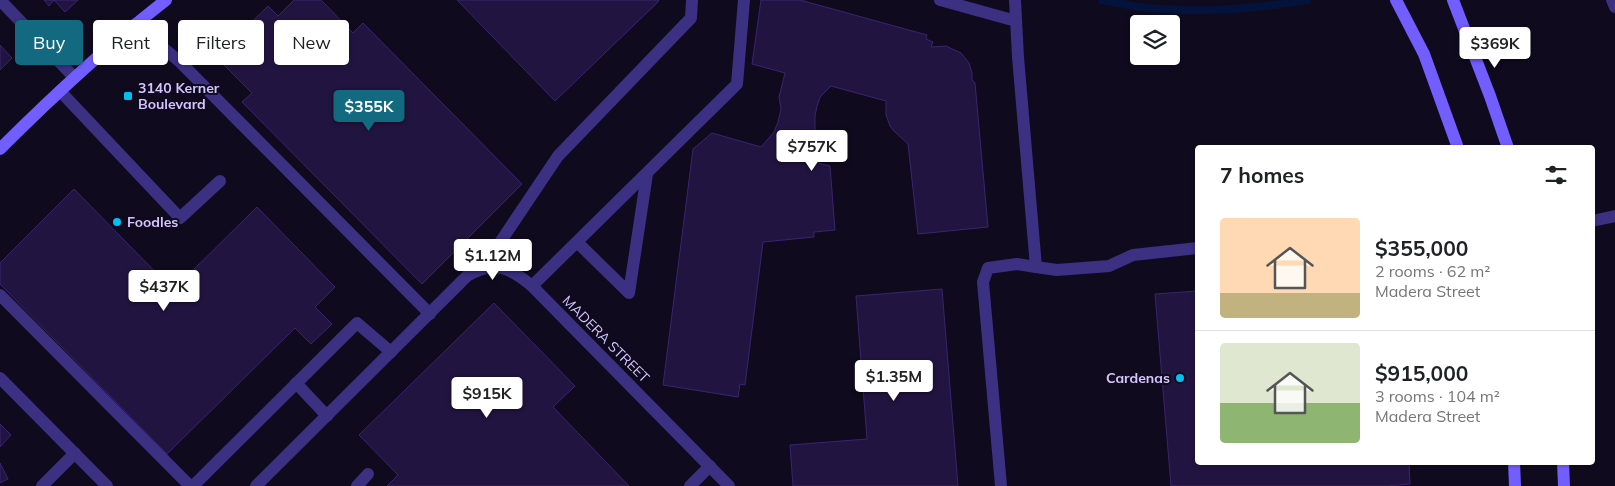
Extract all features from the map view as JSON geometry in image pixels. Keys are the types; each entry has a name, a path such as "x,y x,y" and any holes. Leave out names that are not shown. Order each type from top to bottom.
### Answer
{"street":[{"path":"0,0 74,77"},
{"path":"140,20 166,0"},
{"path":"256,486 467,276 478,269 491,267 497,247 558,156 691,18 692,0"},
{"path":"532,286 737,84 744,0"},
{"path":"940,0 1016,21"},
{"path":"1015,0 1036,267"},
{"path":"1396,0 1424,54 1457,145"},
{"path":"1453,0 1507,145"},
{"path":"1612,0 1615,8"},
{"path":"168,52 430,314"},
{"path":"0,149 93,60"},
{"path":"60,91 180,218 220,181"},
{"path":"578,242 629,293 646,174"},
{"path":"1595,220 1615,216"},
{"path":"1001,486 983,282 988,268 1017,264 1057,270 1108,266 1133,255 1195,248"},
{"name":"MADERA STREET","path":"491,267 514,271 532,286 729,486"},
{"path":"0,295 192,486 357,324 391,352"},
{"path":"0,378 107,486"},
{"path":"296,383 327,416"},
{"path":"42,486 75,453"},
{"path":"1514,465 1515,486"},
{"path":"1563,465 1564,486"},
{"path":"690,486 710,466"},
{"path":"357,486 368,474"}],"building":[{"path":"44,0 54,0 49,6"},
{"path":"54,0 78,0 65,12"},
{"path":"294,0 321,0 340,20 274,20 274,65 349,65 349,29 353,33 363,23 522,184 422,284 242,102 252,93 224,65 264,65 264,20 254,20 268,6 278,16"},
{"path":"457,0 658,0 659,1 555,101"},
{"path":"761,0 800,0 927,35 926,39 933,42 931,47 946,46 961,53 969,63 972,80 975,83 988,227 918,234 908,144 890,126 886,115 886,101 831,86 820,97 817,106 815,142 810,161 830,166 835,230 814,232 814,237 763,242 745,385 740,384 738,397 663,385 693,149 712,133 761,147 774,132 778,122 781,109 779,97 785,73 752,64"},
{"path":"0,45 12,58 0,70"},
{"path":"74,189 173,290 257,207 335,287 315,307 332,324 311,344 295,328 167,454 0,284 0,263"},
{"path":"942,289 958,486 793,486 790,445 867,439 856,296"},
{"name":"Cardenas","path":"1195,291 1195,465 1409,465 1410,484 1386,486 1171,486 1155,294"},
{"path":"494,303 575,386 553,407 629,486 387,486 398,475 359,435"},
{"path":"0,424 11,435 0,447"},
{"path":"0,463 8,479 0,483"}],"waterway":[{"path":"1102,0 1147,8 1187,10 1248,8 1307,0"}],"place":[{"name":"3140 Kerner Boulevard","path":"128,96"},
{"name":"Foodles","path":"117,222"},
{"name":"Cardenas","path":"1180,378"}]}
